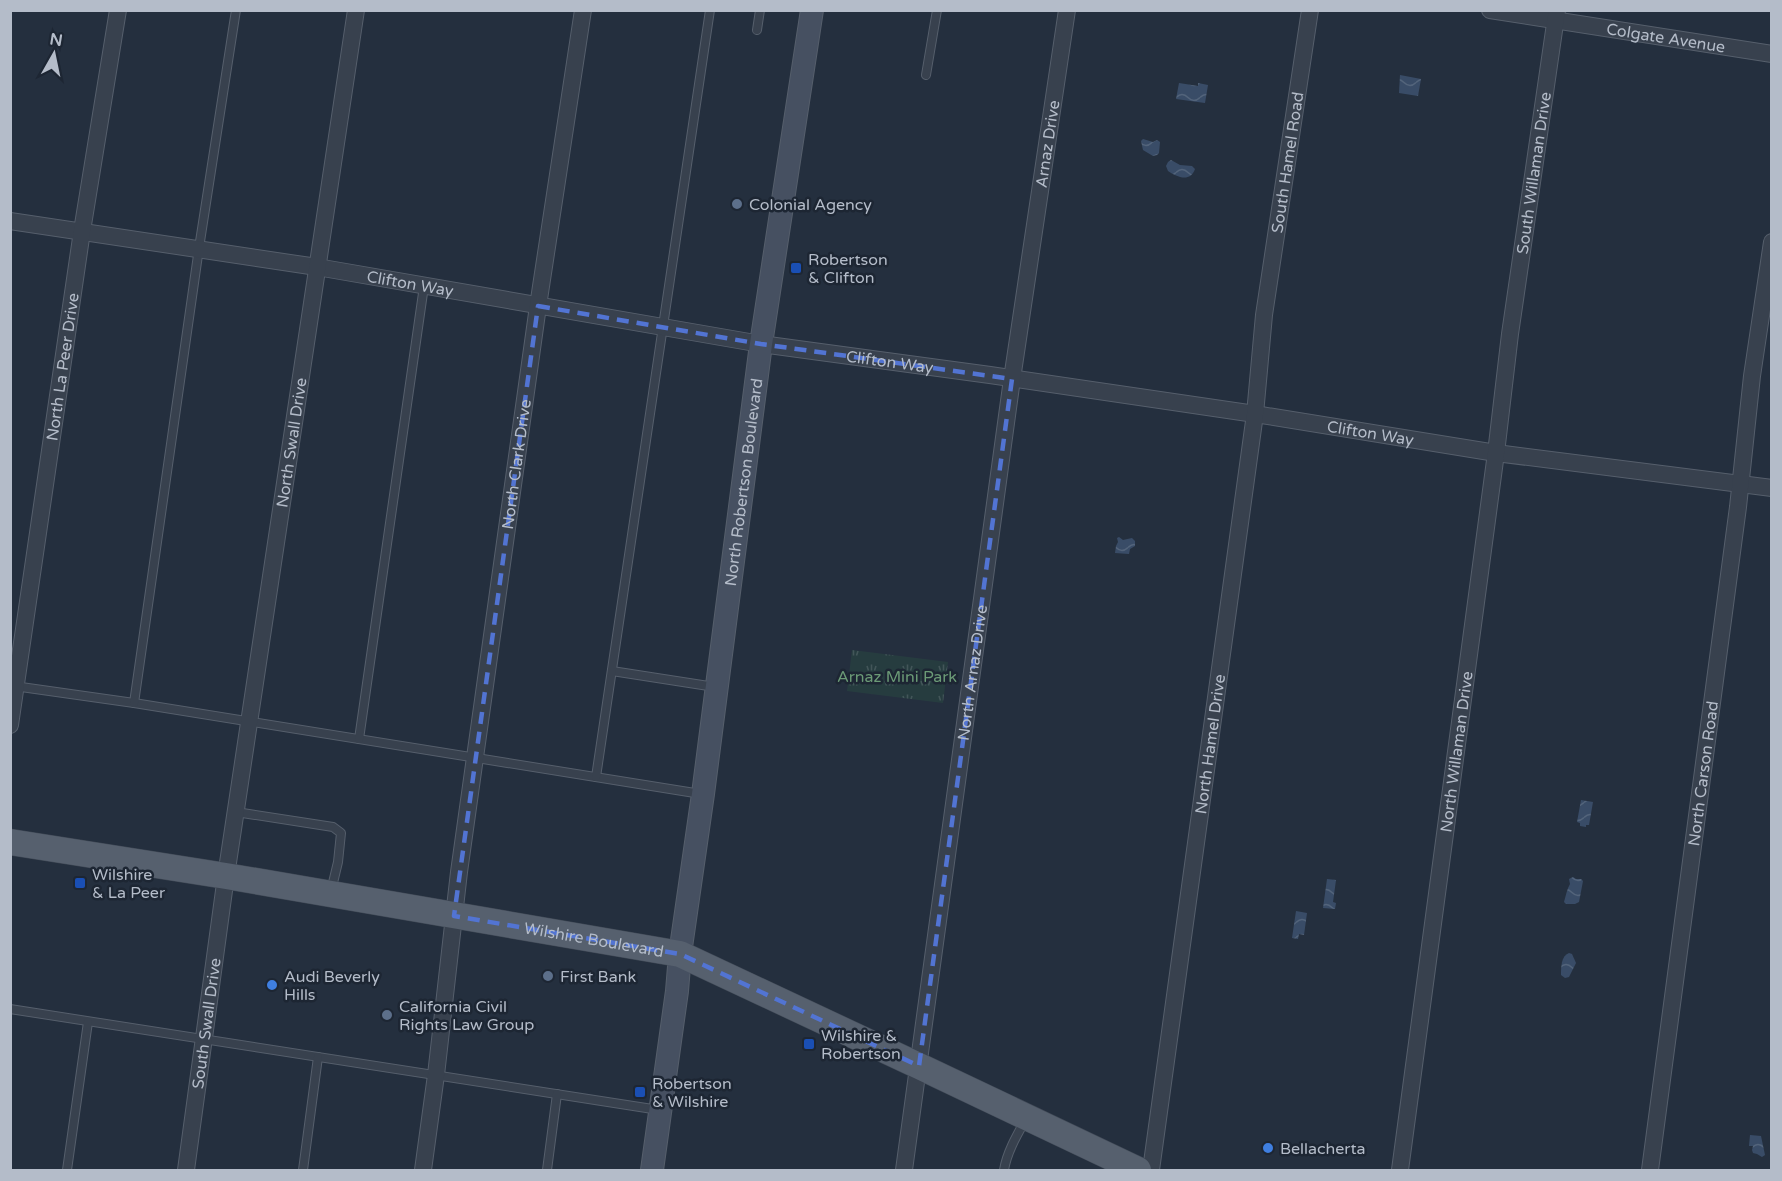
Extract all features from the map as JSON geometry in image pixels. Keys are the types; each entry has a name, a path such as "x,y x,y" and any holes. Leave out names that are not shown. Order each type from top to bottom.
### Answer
{"main road":[{"name":"North Robertson Boulevard","path":"652,1170 703,794 760,344 812,10"},
{"name":"Wilshire Boulevard","path":"10,842 226,876 680,954 1138,1170"}],"street":[{"name":"North La Peer Drive","path":"10,725 13,686 118,10"},
{"name":"North Swall Drive","path":"226,876 356,10"},
{"name":"North Clark Drive","path":"423,1170 459,872 538,306 584,10"},
{"name":"Arnaz Drive","path":"1027,278 1067,10"},
{"name":"South Hamel Road","path":"1264,315 1310,10"},
{"name":"Colgate Avenue","path":"1490,10 1556,16 1772,54"},
{"name":"South Willaman Drive","path":"1510,334 1556,16"},
{"name":"Clifton Way","path":"10,220 317,267 760,344 1255,414 1496,453 1772,488"},
{"name":"North Carson Road","path":"1650,1170 1741,484 1752,376 1772,242"},
{"name":"North Arnaz Drive","path":"904,1170 1027,278"},
{"name":"North Hamel Drive","path":"1151,1170 1255,414 1264,315"},
{"name":"North Willaman Drive","path":"1400,1170 1510,334"},
{"name":"South Swall Drive","path":"186,1170 226,876"}],"lane":[{"path":"134,703 199,248 236,10"},
{"path":"596,777 710,10"},
{"path":"757,30 760,10"},
{"path":"926,75 937,10"},
{"path":"359,739 424,286"},
{"path":"612,671 716,687"},
{"path":"13,686 134,703 703,794"},
{"path":"236,812 333,827 341,833 338,862 330,895"},
{"path":"10,1009 660,1110"},
{"path":"67,1170 88,1022"},
{"path":"303,1170 318,1057"},
{"path":"547,1170 557,1095"},
{"path":"1004,1170 1011,1147 1026,1118"}],"highlighted area":[{"path":"538,306 761,344 1012,379 919,1066 680,954 454,916"}],"green space":[{"name":"Arnaz Mini Park","path":"852,650 948,662 943,703 847,691"}],"water":[{"path":"1400,75 1421,79 1418,96 1399,93"},
{"path":"1179,83 1208,85 1205,103 1176,99"},
{"path":"1143,139 1160,142 1157,155 1153,156 1143,150 1141,141"},
{"path":"1171,160 1195,169 1190,176 1179,177 1168,171 1166,166"},
{"path":"1119,537 1123,540 1132,538 1135,541 1135,546 1130,549 1129,554 1115,553"},
{"path":"1581,800 1593,802 1589,825 1586,827 1580,826 1577,822"},
{"path":"1573,877 1583,881 1579,902 1566,904 1564,902 1570,884 1569,879"},
{"path":"1327,879 1336,880 1333,902 1336,903 1335,909 1323,908"},
{"path":"1296,911 1307,913 1304,935 1299,934 1298,939 1292,938"},
{"path":"1569,953 1572,954 1576,963 1569,977 1565,978 1561,975 1561,965 1564,957"},
{"path":"1750,1135 1761,1136 1765,1155 1762,1157 1753,1153 1753,1146 1749,1146"}],"place":[{"name":"Colonial Agency","path":"737,204"},
{"name":"Robertson & Clifton","path":"796,268"},
{"name":"Wilshire & La Peer","path":"80,883"},
{"name":"First Bank","path":"548,976"},
{"name":"Audi Beverly Hills","path":"272,985"},
{"name":"California Civil Rights Law Group","path":"387,1015"},
{"name":"Wilshire & Robertson","path":"809,1044"},
{"name":"Robertson & Wilshire","path":"640,1092"},
{"name":"Bellacherta","path":"1268,1148"}]}
